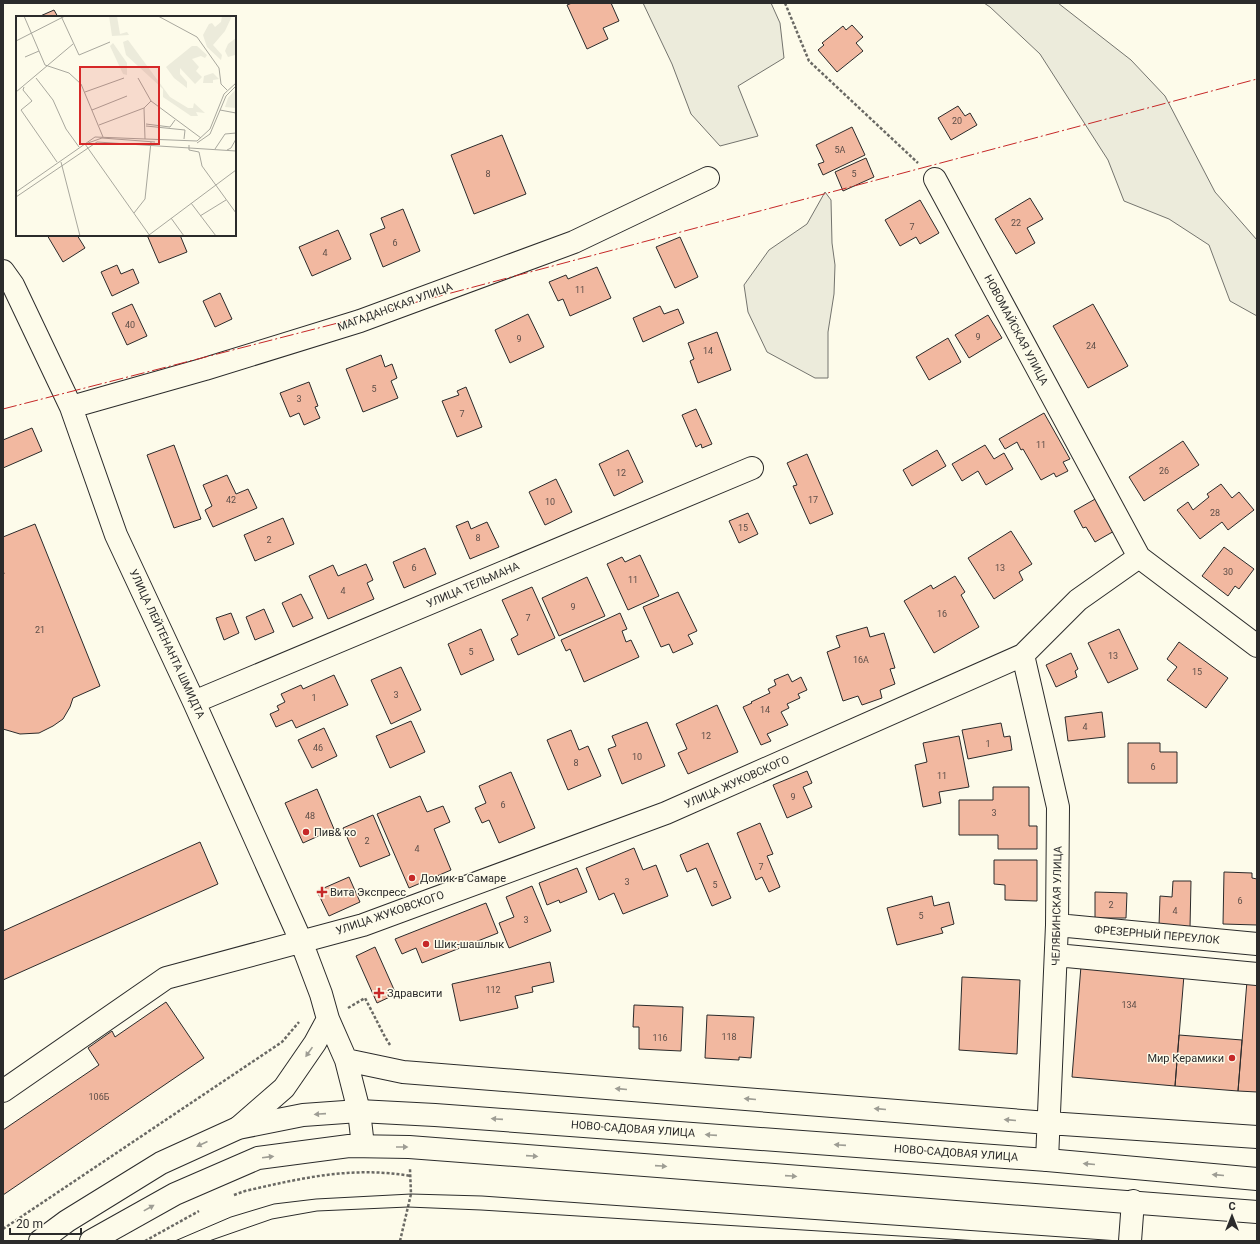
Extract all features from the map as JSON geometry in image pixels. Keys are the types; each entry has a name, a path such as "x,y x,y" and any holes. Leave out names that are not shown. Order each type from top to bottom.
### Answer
{"street":[{"name":"МАГАДАНСКАЯ УЛИЦА","path":"71,407 205,369 360,321 574,242 708,178"},
{"name":"НОВОМАЙСКАЯ УЛИЦА","path":"935,178 1139,557 1257,646"},
{"name":"УЛИЦА ЛЕЙТЕНАНТА ШМИДТА","path":"3,271 13,285 71,407 116,535 194,702 301,941 321,994 328,1019 346,1060 359,1111 363,1146"},
{"name":"УЛИЦА ТЕЛЬМАНА","path":"194,702 752,468"},
{"name":"УЛИЦА ЖУКОВСКОГО","path":"3,1091 166,978 363,925 666,813 1023,655 1078,600 1139,557"},
{"name":"ЧЕЛЯБИНСКАЯ УЛИЦА","path":"1023,655 1058,807 1057,925 1047,1160"},
{"name":"ФРЕЗЕРНЫЙ ПЕРЕУЛОК","path":"1057,925 1257,944"},
{"path":"1056,955 1257,974"},
{"path":"238,1128 284,1088 315,1043 328,1019"},
{"path":"346,1060 403,1072 1048,1123 1257,1137"},
{"name":"НОВО-САДОВАЯ УЛИЦА","path":"40,1241 67,1221 161,1163 238,1128 303,1115 359,1111 435,1115 1047,1160 1257,1179"},
{"path":"91,1241 175,1194 258,1158 349,1146 409,1147 1133,1201 1257,1212"},
{"path":"1130,1241 1133,1201"}],"path":[{"path":"785,3 809,61 935,178"},
{"path":"232,1196 320,1175 388,1172 411,1176"},
{"path":"145,1241 200,1210"}],"shaded area":[{"path":"643,3 771,3 780,23 784,58 738,86 758,136 720,146 691,114 672,64"},
{"path":"984,3 1058,3 1131,60 1165,96 1215,192 1257,240 1257,316 1230,301 1209,245 1169,219 1124,201 1108,160 1040,54"},
{"path":"825,192 831,200 832,243 835,265 834,294 828,332 828,378 815,378 767,352 748,312 744,285 769,250 807,224"}],"building":[{"path":"572,3 611,3 619,21 603,28 608,39 587,49 567,5"},
{"path":"54,10 57,16 40,16"},
{"path":"852,25 863,37 856,43 863,51 837,72 818,50 824,45 822,43 843,26 846,30"},
{"path":"958,106 965,116 970,113 977,125 951,140 938,118"},
{"path":"852,127 865,155 823,175 818,164 824,162 816,145"},
{"path":"502,135 526,194 474,214 451,155"},
{"path":"866,158 874,177 843,191 835,172"},
{"path":"1030,198 1043,219 1027,228 1035,243 1016,254 995,219"},
{"path":"920,200 939,233 920,244 916,237 900,246 885,220"},
{"path":"403,209 420,251 383,267 370,234 385,228 381,218"},
{"path":"338,230 351,259 312,276 299,247"},
{"path":"48,236 78,236 85,248 63,262"},
{"path":"147,236 180,236 187,252 159,263"},
{"path":"680,237 698,277 675,288 656,247"},
{"path":"117,265 121,274 133,269 139,283 112,296 101,272"},
{"path":"597,267 611,298 570,316 563,299 558,301 549,282 566,275 568,279"},
{"path":"220,293 232,319 215,327 203,301"},
{"path":"132,304 147,336 127,345 112,313"},
{"path":"1093,304 1128,366 1088,388 1053,326"},
{"path":"660,306 664,314 678,309 684,323 643,342 633,318"},
{"path":"528,314 544,347 510,363 495,330"},
{"path":"988,315 1002,338 969,358 955,335"},
{"path":"717,332 731,370 698,383 690,361 694,359 688,343"},
{"path":"948,338 961,362 929,380 916,357"},
{"path":"381,355 385,367 392,364 397,378 391,381 398,398 363,412 346,369"},
{"path":"309,382 318,406 315,407 320,418 304,425 299,413 290,417 280,393"},
{"path":"466,387 482,427 457,437 442,401 459,395 457,391"},
{"path":"696,409 712,444 702,448 701,444 696,447 682,415"},
{"path":"1044,413 1070,459 1063,462 1068,471 1056,477 1054,473 1041,480 1023,449 1021,450 1017,442 1005,449 999,439"},
{"path":"32,428 42,451 3,468 3,440"},
{"path":"1183,441 1199,465 1144,501 1129,477"},
{"path":"174,445 201,519 174,528 147,455"},
{"path":"985,445 994,459 1004,453 1013,469 986,485 978,471 962,481 952,464"},
{"path":"628,450 643,482 614,496 599,464"},
{"path":"937,450 946,466 912,486 903,470"},
{"path":"807,454 833,514 810,524 793,486 797,485 787,463"},
{"path":"227,475 236,494 248,489 257,508 213,527 205,510 212,506 203,485"},
{"path":"556,479 572,512 545,525 529,492"},
{"path":"1221,484 1232,498 1239,492 1254,510 1228,530 1222,522 1200,539 1177,510 1188,502 1193,510 1209,497 1207,494"},
{"path":"1097,498 1116,530 1095,542 1086,527 1083,528 1074,511"},
{"path":"748,513 758,534 739,543 729,521"},
{"path":"283,518 294,544 255,561 244,535"},
{"path":"468,521 471,529 487,522 499,547 470,559 456,526"},
{"path":"35,524 100,686 73,698 63,719 53,726 39,733 20,734 3,729 3,537"},
{"path":"1011,531 1032,564 1019,572 1023,580 994,599 968,558"},
{"path":"1224,547 1254,569 1239,589 1235,586 1228,596 1202,576"},
{"path":"425,548 436,574 404,588 393,562"},
{"path":"640,555 659,596 628,610 607,564 622,557 625,562"},
{"path":"366,564 373,580 367,583 374,599 328,619 309,576 333,565 338,576"},
{"path":"955,576 965,592 961,595 979,627 934,653 904,601 931,585 933,589"},
{"path":"587,577 605,616 559,636 542,598"},
{"path":"532,587 555,638 518,655 511,639 518,635 502,600"},
{"path":"678,592 697,631 688,635 693,644 673,653 669,644 661,647 643,607"},
{"path":"301,594 313,618 293,627 282,603"},
{"path":"264,609 274,632 255,640 246,617"},
{"path":"231,613 239,633 224,640 216,618"},
{"path":"620,613 627,629 622,631 626,642 631,640 639,657 584,682 570,649 566,651 561,640"},
{"path":"867,627 870,637 884,633 895,668 890,669 895,684 880,690 882,698 862,705 858,696 843,701 827,652 840,647 836,636"},
{"path":"481,629 494,660 461,675 448,644"},
{"path":"1119,629 1138,669 1108,683 1088,643"},
{"path":"1179,642 1228,678 1206,708 1167,680 1177,667 1167,659"},
{"path":"1071,653 1078,669 1075,671 1077,677 1056,687 1046,665"},
{"path":"401,667 421,710 391,724 371,680"},
{"path":"788,674 792,682 801,677 807,690 798,694 800,698 787,704 789,708 781,712 788,725 767,734 771,741 761,745 743,707 770,693 768,689 776,685 774,680"},
{"path":"334,675 348,705 296,728 292,720 276,727 270,714 279,710 277,706 285,702 281,694 301,685 303,689"},
{"path":"717,705 738,752 688,774 678,753 687,749 676,724"},
{"path":"1102,712 1105,737 1068,741 1065,717"},
{"path":"411,721 425,752 390,768 376,736"},
{"path":"647,722 665,766 622,784 608,749 616,746 612,736"},
{"path":"1001,723 1004,737 1010,736 1012,750 968,759 962,730"},
{"path":"324,728 337,756 312,768 298,740"},
{"path":"571,730 579,750 588,746 601,776 568,790 547,740"},
{"path":"959,736 969,787 939,792 941,803 923,807 915,765 927,762 923,743"},
{"path":"1128,743 1160,743 1160,752 1177,752 1177,783 1128,783"},
{"path":"807,771 812,783 803,787 812,807 787,818 773,785"},
{"path":"511,772 535,828 499,843 489,820 482,823 475,808 486,803 479,786"},
{"path":"993,787 1029,787 1029,826 1037,826 1037,849 998,849 998,835 959,835 959,800 993,800"},
{"path":"317,789 334,829 303,843 285,803"},
{"path":"420,796 427,812 443,806 450,822 434,829 451,870 409,888 377,814"},
{"path":"373,815 390,855 360,867 343,828"},
{"path":"760,823 773,854 767,856 780,887 769,892 762,877 756,880 737,833"},
{"path":"200,842 218,884 3,980 3,931"},
{"path":"708,843 731,898 712,906 696,868 687,872 680,855"},
{"path":"634,848 643,870 656,865 668,896 623,914 614,893 599,900 586,868"},
{"path":"994,860 1037,860 1037,901 1005,900 1005,885 994,884"},
{"path":"577,868 587,892 560,903 559,900 547,905 539,883"},
{"path":"1224,872 1252,873 1252,878 1257,879 1257,925 1223,924"},
{"path":"349,877 360,902 329,916 317,891"},
{"path":"1173,881 1191,881 1190,928 1159,926 1160,896 1172,897"},
{"path":"532,886 551,931 509,948 499,923 514,917 506,897"},
{"path":"1095,892 1127,893 1126,918 1095,918"},
{"path":"932,896 934,906 949,902 954,924 941,928 943,933 897,945 887,908"},
{"path":"486,903 498,933 422,963 416,948 402,954 395,939"},
{"path":"375,947 396,994 377,1003 356,956"},
{"path":"550,962 554,982 532,987 533,992 515,996 518,1008 460,1021 452,984"},
{"path":"1081,966 1184,975 1175,1086 1072,1077"},
{"path":"962,977 1020,980 1017,1054 959,1050"},
{"path":"1247,981 1257,982 1257,1092 1238,1091"},
{"path":"166,1002 204,1058 3,1195 3,1130 99,1065 88,1048 112,1031 115,1037"},
{"path":"634,1005 683,1007 681,1051 639,1049 639,1027 633,1027"},
{"path":"707,1015 754,1017 751,1058 739,1057 739,1060 705,1058"},
{"path":"1179,1035 1242,1040 1238,1091 1175,1086"}],"tram line":[{"path":"175,1241 231,1217 274,1204 316,1199 411,1194 482,1196 1119,1241"},
{"path":"209,1241 272,1219 317,1211 408,1207 481,1210 980,1241"}],"power":[{"path":"3,409 338,323 1257,79"}],"place":[{"name":"Пив& ко","path":"306,832"},
{"name":"Домик в Самаре","path":"412,878"},
{"name":"Вита Экспресс","path":"322,892"},
{"name":"Шик-шашлык","path":"426,944"},
{"name":"Здравсити","path":"379,993"},
{"name":"Мир Керамики","path":"1232,1058"}]}
